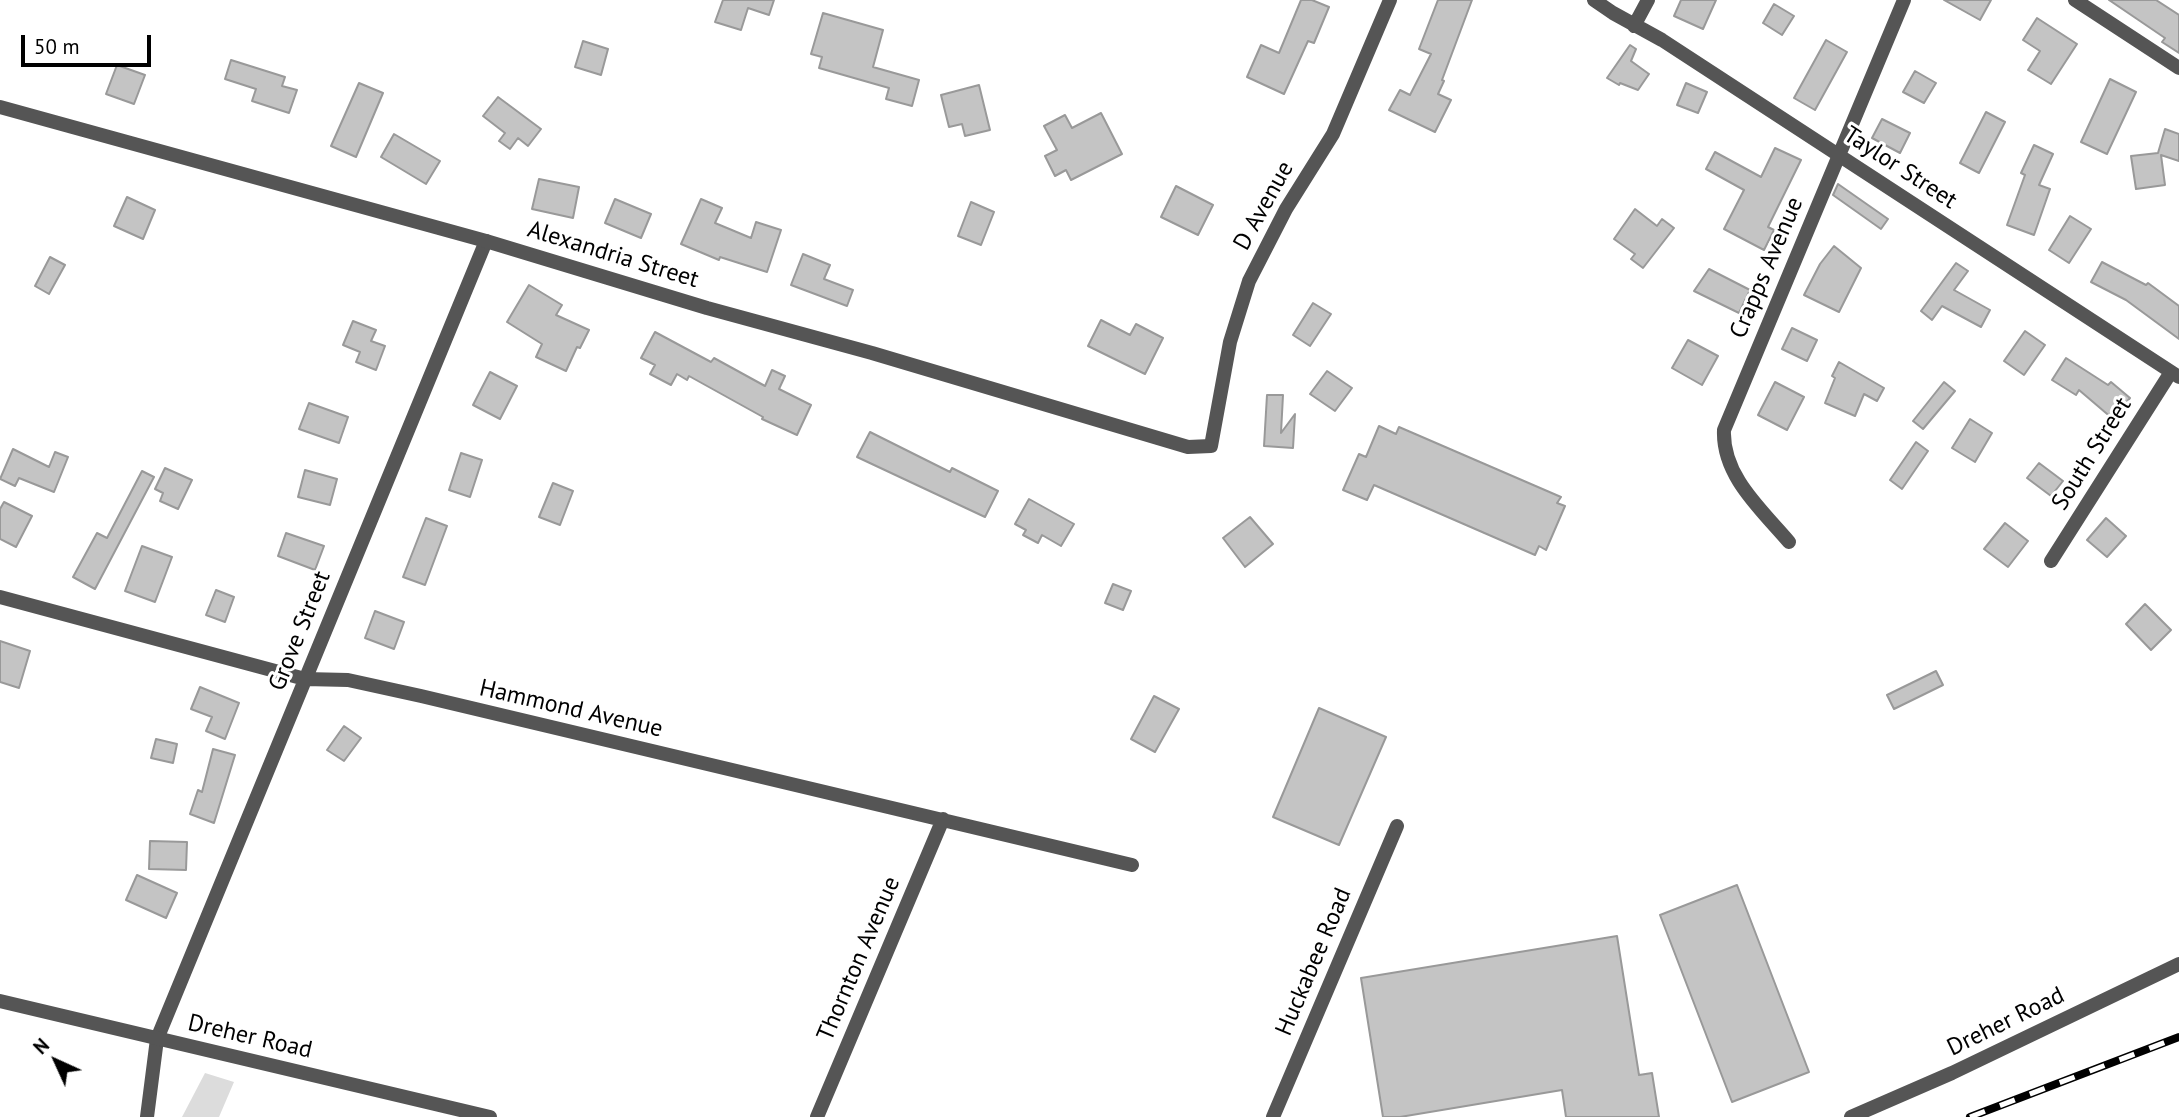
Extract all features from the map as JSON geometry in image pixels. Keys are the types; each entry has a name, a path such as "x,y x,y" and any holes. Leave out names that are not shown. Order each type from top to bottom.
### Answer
{"street":[{"name":"D Avenue","path":"1211,446 1230,342 1249,281 1286,209 1333,134 1390,0"},
{"name":"Taylor Street","path":"1594,0 1634,26 1662,40 2175,374"},
{"path":"1634,26 1648,0"},
{"name":"Crapps Avenue","path":"1789,542 1735,475 1723,446 1724,430 1904,0"},
{"path":"2075,0 2179,68"},
{"name":"Alexandria Street","path":"0,107 486,241 1188,447 1211,446"},
{"name":"Grove Street","path":"147,1117 157,1039 486,241"},
{"name":"South Street","path":"2051,561 2175,374"},
{"name":"Hammond Avenue","path":"0,597 305,679 348,680 421,696 1132,865"},
{"name":"Thornton Avenue","path":"817,1117 943,819"},
{"name":"Huckabee Road","path":"1273,1117 1397,825"},
{"name":"Dreher Road","path":"1851,1117 1952,1073 2179,964"},
{"name":"Dreher Road","path":"0,1001 491,1117"}],"shaded area":[{"path":"205,1073 234,1082 219,1117 182,1117"}],"building":[{"path":"723,0 774,0 769,15 748,8 741,30 715,22"},
{"path":"1301,0 1312,0 1329,7 1314,43 1308,41 1284,94 1247,77 1261,45 1279,53"},
{"path":"1438,0 1472,0 1438,94 1451,100 1435,132 1389,110 1400,90 1410,95 1431,54 1419,49"},
{"path":"1681,0 1716,0 1703,29 1674,16"},
{"path":"1944,0 1991,0 1980,20"},
{"path":"2109,0 2156,0 2179,15 2179,53 2162,42 2165,38"},
{"path":"1774,4 1794,16 1782,35 1763,23"},
{"path":"823,13 883,30 873,67 919,80 912,106 886,99 889,88 819,68 822,57 811,54"},
{"path":"2037,18 2077,44 2051,84 2028,70 2040,51 2023,40"},
{"path":"1826,40 1847,52 1815,110 1794,98"},
{"path":"583,41 608,49 601,75 575,67"},
{"path":"1630,45 1636,49 1631,61 1649,74 1638,90 1620,83 1619,85 1607,78"},
{"path":"231,60 285,77 282,86 297,90 289,113 252,101 256,89 225,79"},
{"path":"117,65 145,75 134,104 106,94"},
{"path":"1915,71 1936,83 1924,103 1903,92"},
{"path":"2110,79 2136,92 2107,154 2081,142"},
{"path":"359,83 383,93 356,157 331,146"},
{"path":"1686,83 1707,92 1698,113 1677,105"},
{"path":"979,85 990,130 965,136 962,124 949,127 941,95"},
{"path":"498,97 541,129 528,146 518,138 510,149 499,141 505,133 483,116"},
{"path":"1986,112 2005,122 1979,173 1960,163"},
{"path":"1101,113 1122,154 1071,180 1066,170 1055,176 1045,156 1057,150 1044,126 1065,115 1072,128"},
{"path":"1882,119 1910,133 1900,153 1872,138"},
{"path":"2165,129 2179,134 2179,161 2161,155 2165,185 2136,189 2131,156 2158,153"},
{"path":"394,134 440,161 426,184 381,157"},
{"path":"2034,145 2053,154 2039,185 2050,189 2034,235 2007,225 2025,175 2021,173"},
{"path":"1775,148 1801,160 1768,227 1774,230 1764,250 1724,229 1744,190 1706,169 1715,152 1761,177"},
{"path":"539,179 579,187 573,218 532,209"},
{"path":"1838,184 1888,219 1881,229 1833,195"},
{"path":"1176,186 1213,205 1198,235 1161,217"},
{"path":"127,197 155,210 143,239 114,226"},
{"path":"615,199 651,214 641,238 605,223"},
{"path":"701,199 722,208 715,223 751,238 756,222 781,230 767,272 720,257 719,260 681,244"},
{"path":"971,202 994,212 981,245 958,236"},
{"path":"1635,209 1657,226 1662,219 1674,228 1643,268 1631,259 1635,254 1614,239"},
{"path":"2070,216 2091,229 2069,263 2049,250"},
{"path":"1834,246 1861,268 1839,312 1804,295 1820,264"},
{"path":"803,254 830,265 824,279 853,290 847,306 791,285"},
{"path":"50,257 65,265 49,294 35,286"},
{"path":"2102,262 2146,285 2148,283 2179,306 2179,339 2126,300 2091,282"},
{"path":"1956,263 1968,271 1954,290 1990,310 1981,327 1942,306 1932,320 1921,311"},
{"path":"1709,269 1750,290 1739,313 1694,291"},
{"path":"529,285 562,305 556,315 589,330 580,348 577,347 566,371 536,357 542,344 507,322"},
{"path":"1313,303 1331,314 1310,346 1293,335"},
{"path":"1101,320 1130,335 1136,324 1163,338 1145,374 1088,346"},
{"path":"353,321 376,330 371,341 385,346 376,370 356,362 360,352 343,345"},
{"path":"1792,328 1817,340 1807,361 1782,349"},
{"path":"2025,331 2045,345 2024,375 2004,361"},
{"path":"655,332 711,362 714,358 765,386 772,370 785,376 779,389 811,405 797,435 762,419 763,417 689,376 687,380 677,374 671,385 650,374 655,365 641,358"},
{"path":"1688,340 1718,356 1702,385 1672,368"},
{"path":"2066,358 2108,385 2111,382 2130,398 2113,419 2079,390 2076,395 2052,380"},
{"path":"1839,362 1884,388 1877,401 1864,394 1855,416 1825,403 1835,378 1832,376"},
{"path":"1327,371 1352,388 1335,411 1310,394"},
{"path":"490,372 517,386 500,419 473,405"},
{"path":"1775,382 1804,397 1787,430 1758,415"},
{"path":"1944,382 1955,391 1923,429 1913,421"},
{"path":"1267,395 1283,395 1281,433 1295,414 1293,448 1264,446"},
{"path":"309,403 348,417 339,443 299,429"},
{"path":"1970,419 1992,433 1975,462 1952,448"},
{"path":"1379,426 1396,434 1399,427 1561,497 1557,503 1565,506 1546,550 1539,546 1535,555 1374,485 1367,500 1343,490 1359,454 1366,457"},
{"path":"870,432 950,472 952,468 998,491 985,517 857,457"},
{"path":"1916,442 1928,451 1902,489 1890,480"},
{"path":"13,449 49,467 55,452 68,457 54,492 19,478 15,486 0,479"},
{"path":"461,453 482,460 470,497 449,490"},
{"path":"2039,463 2063,481 2051,496 2027,478"},
{"path":"165,468 192,480 178,509 160,501 163,493 155,489"},
{"path":"305,470 337,479 330,505 298,497"},
{"path":"142,471 154,477 95,589 73,577 97,533 107,538"},
{"path":"553,483 573,491 560,525 539,517"},
{"path":"1029,499 1074,524 1061,546 1042,535 1038,543 1023,535 1026,530 1015,524"},
{"path":"4,502 32,516 16,547 0,539 0,509"},
{"path":"1250,517 1273,544 1245,567 1223,538"},
{"path":"426,518 447,526 425,585 403,577"},
{"path":"2106,518 2126,536 2107,557 2087,540"},
{"path":"2005,523 2028,541 2008,567 1984,549"},
{"path":"286,533 324,546 315,570 278,556"},
{"path":"142,546 172,557 155,602 125,591"},
{"path":"1113,584 1131,591 1123,610 1105,603"},
{"path":"216,590 234,597 225,622 206,615"},
{"path":"2145,604 2171,630 2151,650 2126,624"},
{"path":"375,611 404,622 394,649 365,638"},
{"path":"0,641 30,651 19,688 0,682"},
{"path":"1936,671 1943,685 1894,709 1887,695"},
{"path":"200,687 239,703 225,739 206,731 212,717 191,709"},
{"path":"1154,696 1179,709 1155,752 1131,739"},
{"path":"1319,708 1386,737 1339,845 1273,817"},
{"path":"344,726 361,738 344,761 327,750"},
{"path":"156,739 177,744 173,763 151,758"},
{"path":"213,749 235,755 214,823 190,814 198,790 202,792"},
{"path":"150,841 187,842 186,870 149,869"},
{"path":"137,875 177,893 166,918 126,900"},
{"path":"1737,885 1809,1072 1732,1102 1660,915"},
{"path":"1617,936 1639,1075 1652,1073 1659,1117 1566,1117 1562,1090 1400,1117 1383,1117 1361,978"}],"railway":[{"path":"1970,1117 2179,1037"}]}
